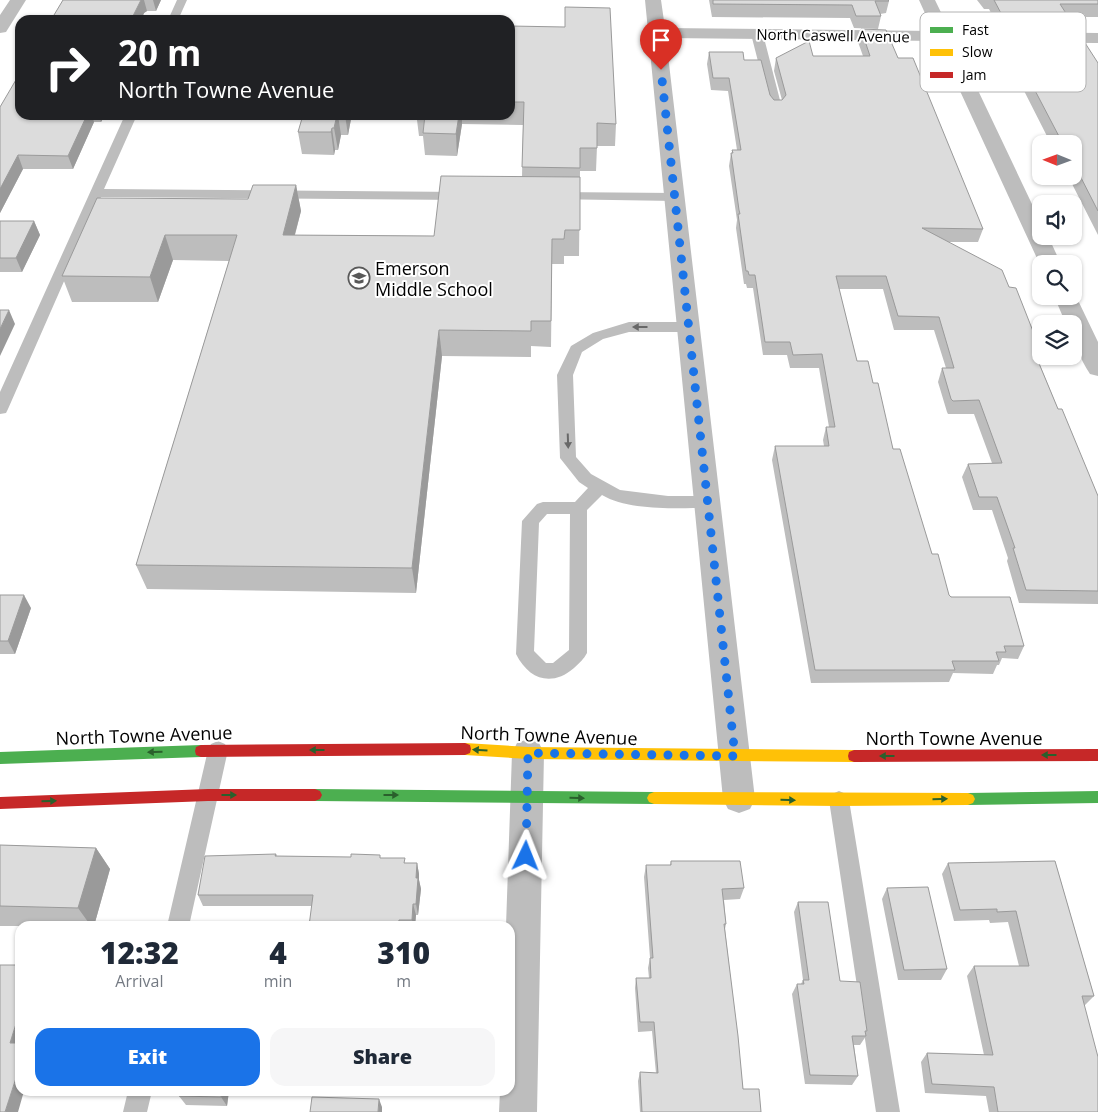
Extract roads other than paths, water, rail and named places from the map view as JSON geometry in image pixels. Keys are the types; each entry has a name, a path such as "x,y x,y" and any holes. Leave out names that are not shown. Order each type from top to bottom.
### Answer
{"main road":[{"name":"North Towne Avenue","path":"0,758 218,750 474,749 528,753 735,756 1098,755"},
{"path":"0,803 208,796 461,795 839,800 1098,797"}],"street":[{"path":"0,28 18,0"},
{"path":"653,0 739,799"},
{"path":"927,0 933,12"},
{"name":"North Caswell Avenue","path":"657,33 920,37"},
{"path":"970,92 1046,255"},
{"path":"1069,305 1098,368"},
{"path":"518,1112 528,753"}],"lane":[{"path":"175,15 182,0"},
{"path":"757,34 776,108"},
{"path":"0,409 129,120"},
{"path":"96,193 471,196"},
{"path":"539,196 675,197"},
{"path":"689,327 629,327 598,336 576,349 565,375 568,458 585,478 617,496 668,502 707,502"},
{"path":"579,508 543,508 532,521 525,654 542,671 557,672 578,653 579,508 600,486"},
{"path":"179,921 218,750"},
{"path":"839,800 888,1112"},
{"path":"135,1112 139,1096"}],"place":[{"name":"Emerson Middle School","path":"359,278"}]}
